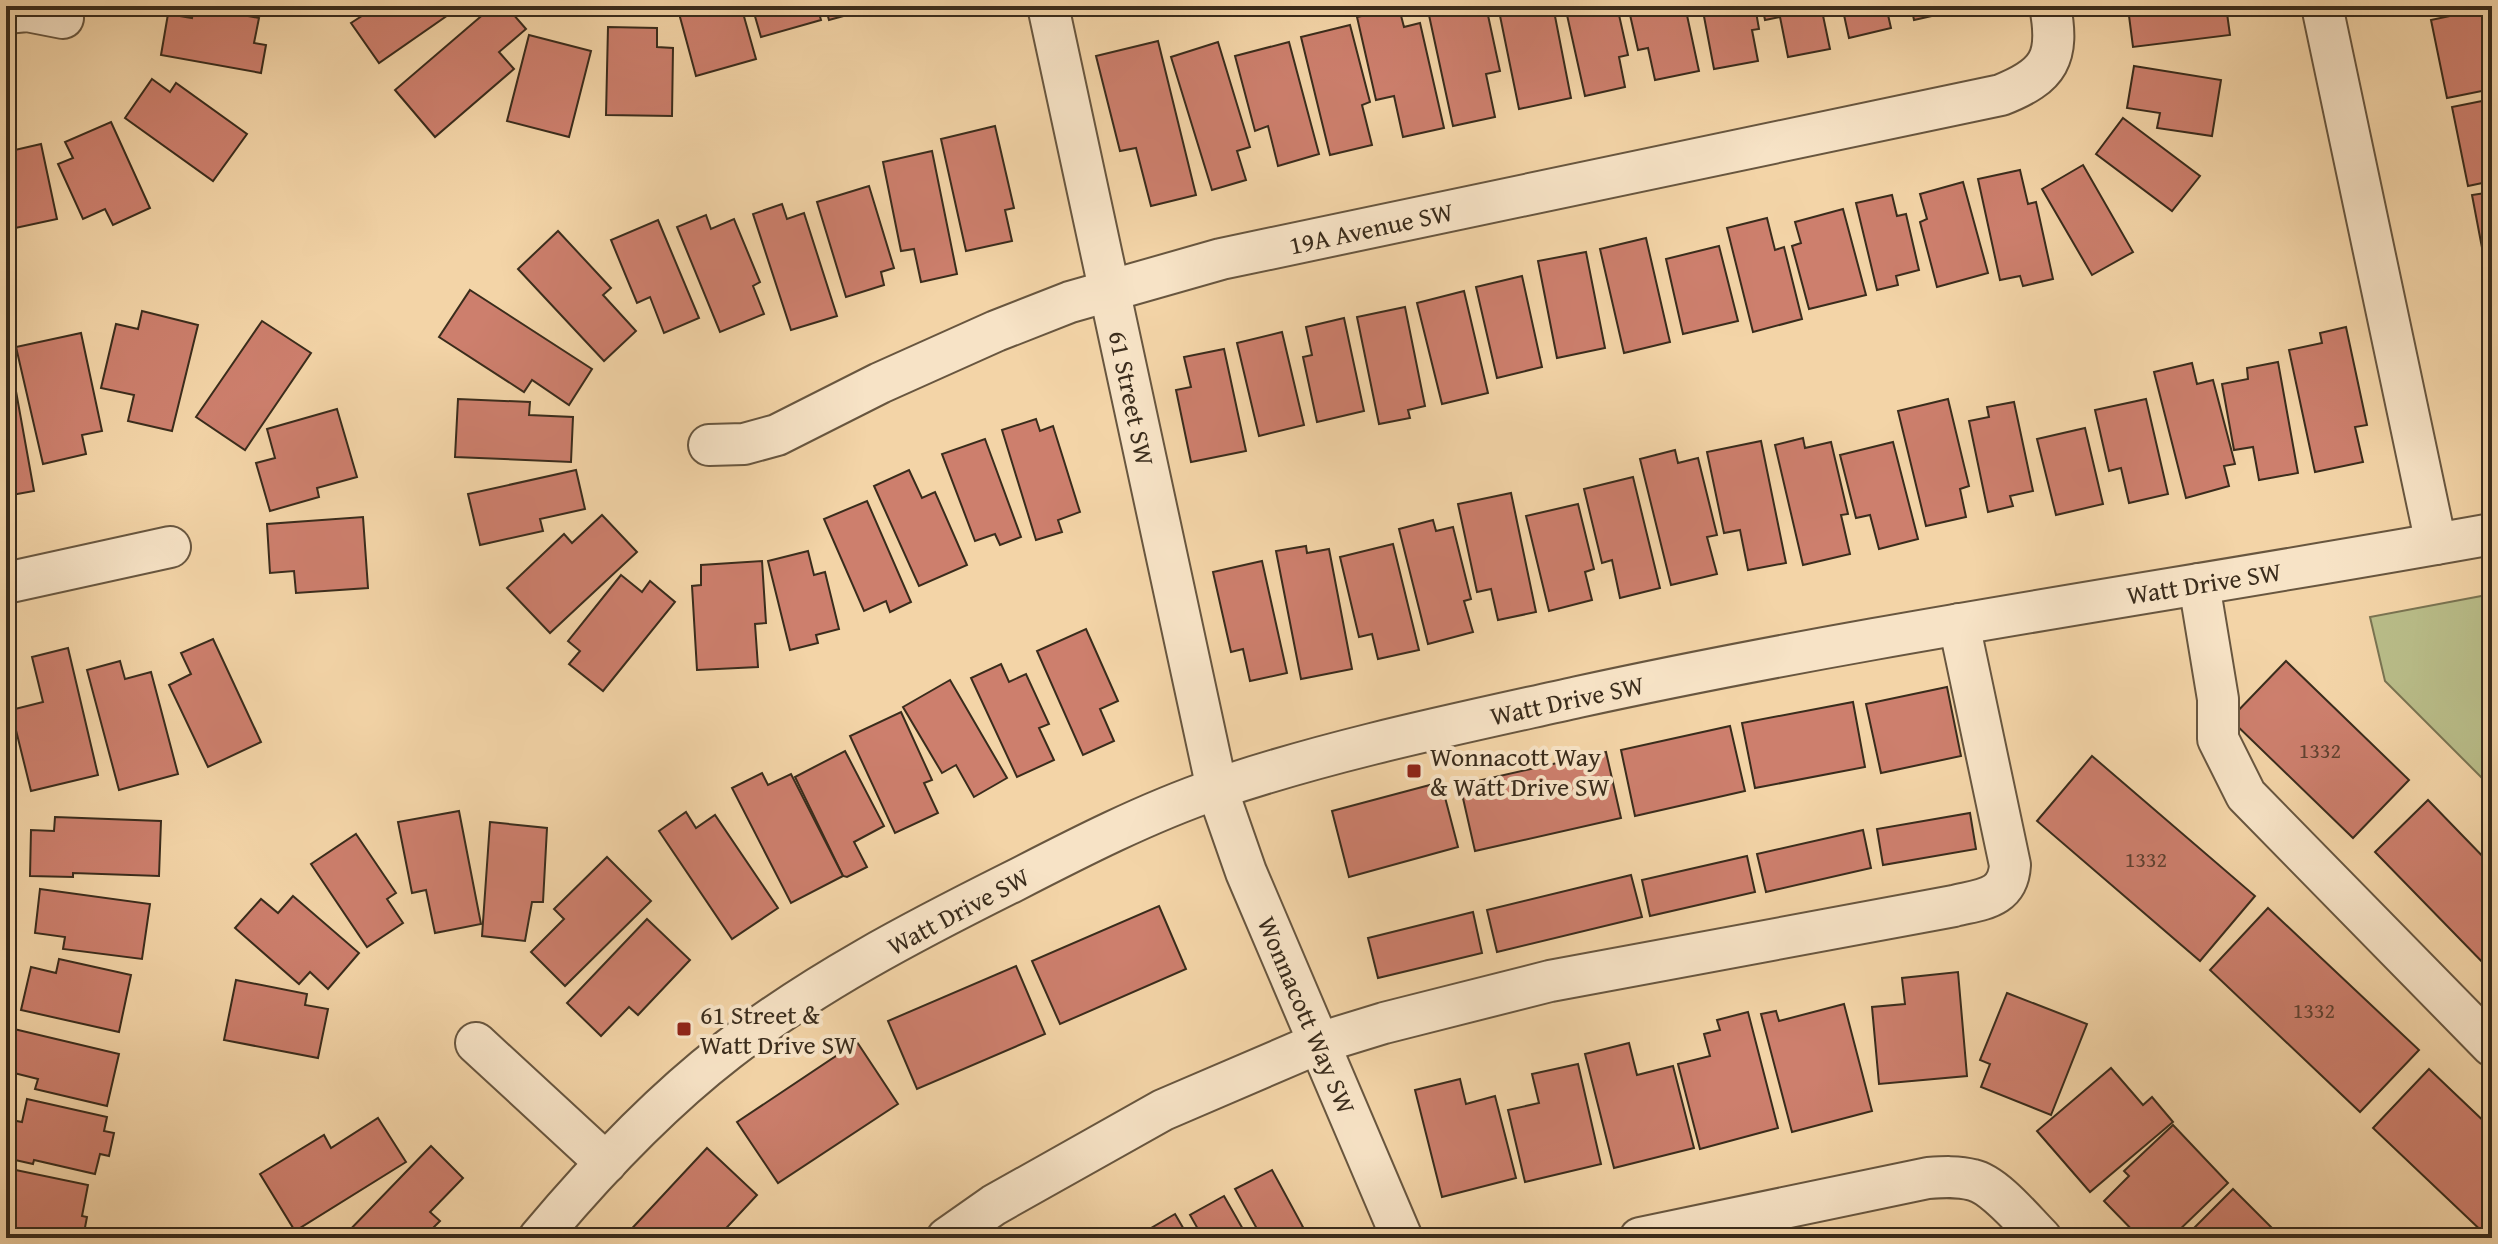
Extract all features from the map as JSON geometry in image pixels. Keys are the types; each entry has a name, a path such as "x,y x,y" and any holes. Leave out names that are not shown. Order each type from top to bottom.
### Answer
{"street":[{"name":"61 Street SW","path":"1048,6 1217,789"},
{"name":"19A Avenue SW","path":"709,445 744,444 777,435 950,351 1046,311 1221,259 2001,95 2024,86 2049,63 2054,50 2050,6"},
{"path":"2322,6 2436,544"},
{"path":"6,13 27,11 63,18"},
{"name":"Watt Drive SW","path":"539,1238 663,1105 727,1050 798,1000 962,907 1177,804 1217,789 1424,731 1677,676 1959,624 2492,534"},
{"path":"6,583 170,547"},
{"path":"2199,584 2218,699 2218,739 2246,795 2492,1046"},
{"path":"947,1238 994,1205 1163,1110 1319,1043 1384,1023 1550,981 1996,896 2009,878 2010,865 1959,624"},
{"name":"Wonnacott Way SW","path":"1217,789 1246,872 1402,1238"},
{"path":"476,1043 606,1163"},
{"path":"1640,1238 1715,1230 1928,1178 1954,1177 1976,1180 1991,1189 2041,1238"}],"green space":[{"path":"2492,594 2492,788 2385,681 2370,617"}],"building":[{"path":"194,6 259,18 254,43 266,45 261,73 161,55 168,14 192,18"},
{"path":"364,6 461,6 379,63 351,23 368,12"},
{"path":"493,6 506,6 526,29 499,52 514,69 435,137 395,90"},
{"path":"677,6 741,6 756,59 696,76"},
{"path":"752,6 817,6 821,20 761,37"},
{"path":"825,6 880,6 829,20"},
{"path":"1427,6 1486,6 1500,71 1486,74 1495,117 1453,126"},
{"path":"1498,6 1553,6 1571,98 1519,109"},
{"path":"1565,6 1617,6 1628,55 1619,57 1625,87 1585,96"},
{"path":"1628,6 1685,6 1699,71 1655,80 1648,48 1638,50"},
{"path":"1702,6 1755,6 1759,29 1752,30 1758,61 1714,69"},
{"path":"1762,6 1821,6 1830,49 1788,57 1780,17 1765,20"},
{"path":"1842,6 1886,6 1891,28 1849,38"},
{"path":"1911,6 1953,6 1954,11 1914,20"},
{"path":"2226,6 2230,35 2133,47 2128,8"},
{"path":"2492,7 2492,89 2447,98 2431,20"},
{"path":"1399,8 1404,27 1420,23 1444,128 1403,137 1394,96 1376,100 1357,17"},
{"path":"1350,25 1370,102 1362,105 1372,145 1330,155 1301,37"},
{"path":"608,27 657,28 657,47 673,48 672,116 606,115"},
{"path":"529,35 591,51 569,137 507,121"},
{"path":"1158,41 1196,195 1151,206 1136,148 1120,151 1096,56"},
{"path":"1218,42 1250,147 1237,151 1246,180 1212,190 1171,57"},
{"path":"1289,42 1319,154 1278,166 1268,126 1255,131 1235,56"},
{"path":"2134,66 2221,80 2212,136 2157,128 2160,113 2127,108"},
{"path":"152,79 170,92 176,83 247,134 213,181 125,118"},
{"path":"2492,99 2492,181 2468,186 2452,107"},
{"path":"2123,118 2200,176 2172,211 2096,154"},
{"path":"111,122 150,208 113,225 105,209 83,219 58,164 73,158 65,142"},
{"path":"995,126 1014,208 1005,210 1012,241 966,251 941,139"},
{"path":"41,144 57,219 6,230 6,152"},
{"path":"932,151 957,274 921,282 914,249 901,251 883,162"},
{"path":"2083,165 2133,252 2092,275 2042,189"},
{"path":"2020,170 2028,204 2036,202 2053,279 2023,286 2020,276 2000,280 1978,179"},
{"path":"1963,182 1988,273 1937,287 1920,222 1927,219 1920,194"},
{"path":"869,186 894,268 881,272 884,285 846,297 817,202"},
{"path":"2492,192 2492,273 2487,274 2472,195"},
{"path":"1892,195 1897,216 1906,214 1919,270 1896,276 1898,285 1877,290 1856,203"},
{"path":"782,204 787,219 804,213 837,316 791,330 753,214"},
{"path":"1843,209 1866,295 1809,309 1792,246 1801,243 1795,222"},
{"path":"706,215 711,229 734,219 760,282 753,286 764,314 720,332 677,227"},
{"path":"1767,218 1775,250 1784,247 1802,319 1753,332 1727,228"},
{"path":"658,220 699,318 664,333 650,297 637,303 611,240"},
{"path":"558,231 611,288 603,295 636,331 604,361 518,269"},
{"path":"1646,238 1670,342 1624,353 1600,249"},
{"path":"1719,246 1738,321 1683,334 1666,259"},
{"path":"1586,252 1605,348 1557,358 1538,261"},
{"path":"1522,276 1542,367 1497,378 1476,287"},
{"path":"470,290 592,369 569,405 532,380 524,392 439,337"},
{"path":"1464,291 1488,393 1442,404 1417,303"},
{"path":"1405,307 1425,406 1408,410 1410,418 1379,424 1357,317"},
{"path":"142,311 198,325 172,431 128,421 134,395 101,388 116,324 138,329"},
{"path":"1344,318 1364,411 1317,422 1303,357 1312,355 1306,327"},
{"path":"262,321 311,353 245,450 196,417"},
{"path":"2346,327 2367,425 2355,427 2363,462 2315,472 2289,350 2322,343 2320,333"},
{"path":"1282,332 1304,425 1259,436 1237,343"},
{"path":"81,333 102,431 82,435 86,454 43,464 16,347"},
{"path":"1224,349 1246,451 1191,462 1176,390 1191,387 1184,357"},
{"path":"6,358 10,358 34,491 6,496"},
{"path":"2278,362 2298,473 2259,480 2253,447 2234,450 2222,384 2248,379 2247,368"},
{"path":"2192,363 2197,384 2213,380 2235,464 2224,466 2229,486 2186,498 2154,372"},
{"path":"458,399 530,402 529,415 573,417 571,462 455,457"},
{"path":"1948,399 1969,486 1960,489 1966,517 1926,526 1898,411"},
{"path":"2146,399 2168,494 2129,503 2121,468 2109,471 2095,410"},
{"path":"2014,402 2033,491 2010,496 2013,506 1988,512 1969,421 1989,417 1987,407"},
{"path":"337,409 357,477 317,488 319,497 270,511 256,463 275,458 267,429"},
{"path":"1036,419 1040,431 1053,426 1080,512 1058,520 1062,532 1036,540 1002,430"},
{"path":"2085,428 2103,504 2056,515 2037,439"},
{"path":"1803,438 1805,448 1831,442 1848,514 1841,515 1850,554 1803,565 1775,445"},
{"path":"985,439 1021,537 1000,545 995,534 975,541 942,454"},
{"path":"1761,441 1786,563 1748,570 1740,530 1724,533 1707,452"},
{"path":"1893,442 1918,539 1879,549 1870,515 1856,518 1840,455"},
{"path":"1675,450 1678,463 1698,458 1717,535 1707,537 1717,574 1671,585 1640,459"},
{"path":"576,470 585,509 540,519 543,531 480,545 468,494"},
{"path":"909,470 922,498 935,492 967,565 919,586 874,486"},
{"path":"1633,477 1660,588 1620,598 1612,560 1602,563 1584,489"},
{"path":"1511,493 1536,612 1498,620 1491,589 1477,592 1458,504"},
{"path":"867,501 911,602 890,612 886,601 864,611 824,519"},
{"path":"1578,504 1594,569 1585,572 1592,600 1549,611 1526,516"},
{"path":"602,515 637,552 550,633 507,588 564,534 572,543"},
{"path":"363,517 368,588 296,593 294,571 270,573 267,524"},
{"path":"1433,520 1436,531 1453,527 1471,599 1464,601 1473,632 1428,644 1399,529"},
{"path":"1393,544 1419,650 1378,659 1372,634 1359,637 1340,557"},
{"path":"1306,546 1307,553 1329,549 1352,669 1301,679 1276,551"},
{"path":"808,551 814,575 825,572 839,629 816,635 818,643 790,650 768,561"},
{"path":"762,561 766,623 755,624 758,667 697,670 692,586 701,585 701,565"},
{"path":"1262,561 1287,673 1250,681 1243,649 1231,652 1213,572"},
{"path":"621,575 642,592 650,581 675,602 603,691 569,664 580,651 568,641"},
{"path":"1086,629 1118,701 1100,709 1114,741 1083,755 1037,651"},
{"path":"213,639 261,742 208,767 169,685 191,674 181,653"},
{"path":"68,648 98,775 31,791 11,710 43,702 32,657"},
{"path":"120,661 125,679 151,672 178,774 119,790 87,670"},
{"path":"2286,661 2409,780 2353,838 2230,719"},
{"path":"1001,664 1009,682 1026,674 1049,724 1039,728 1054,760 1017,777 971,678"},
{"path":"950,680 1007,778 974,797 956,765 942,773 903,707"},
{"path":"1947,687 1961,756 1881,773 1866,704"},
{"path":"1853,702 1865,767 1755,788 1742,723"},
{"path":"901,712 932,780 924,783 938,813 895,833 850,736"},
{"path":"1730,726 1745,791 1635,816 1621,750"},
{"path":"845,751 884,826 854,842 867,867 847,877 843,876 795,777"},
{"path":"1606,752 1621,818 1475,851 1460,785"},
{"path":"2092,756 2255,896 2200,961 2037,821"},
{"path":"762,773 768,785 791,774 843,876 791,903 732,788"},
{"path":"1441,782 1458,847 1349,877 1332,811"},
{"path":"2428,800 2492,866 2492,972 2375,852"},
{"path":"459,811 481,924 435,933 426,890 412,893 398,822"},
{"path":"686,812 696,828 715,815 778,908 732,939 659,831"},
{"path":"1970,813 1976,849 1883,865 1877,829"},
{"path":"55,817 161,821 159,876 73,873 73,877 30,876 31,830 54,831"},
{"path":"490,822 547,828 543,902 532,902 525,941 482,936"},
{"path":"1863,830 1871,868 1766,892 1757,854"},
{"path":"356,834 396,893 387,899 403,923 367,947 311,864"},
{"path":"1747,856 1755,892 1650,916 1642,880"},
{"path":"607,857 651,901 565,986 531,952 564,919 554,909"},
{"path":"1631,875 1642,917 1497,952 1487,910"},
{"path":"40,889 150,904 142,959 63,949 65,937 35,933"},
{"path":"293,896 359,953 328,989 310,972 299,984 235,928 261,899 278,913"},
{"path":"1159,906 1186,969 1060,1024 1032,961"},
{"path":"2268,908 2419,1050 2360,1112 2210,970"},
{"path":"1473,912 1482,953 1378,978 1368,938"},
{"path":"647,919 690,960 638,1015 629,1007 601,1036 567,1003"},
{"path":"59,959 131,975 119,1032 21,1010 31,967 56,973"},
{"path":"1016,966 1045,1034 917,1089 888,1021"},
{"path":"1958,972 1967,1076 1879,1084 1872,1007 1905,1004 1902,978"},
{"path":"236,980 307,994 305,1005 328,1009 318,1058 224,1040"},
{"path":"2007,993 2087,1024 2051,1115 1981,1087 1990,1064 1980,1060"},
{"path":"1844,1004 1872,1111 1792,1132 1761,1014 1776,1011 1779,1021"},
{"path":"1748,1012 1778,1128 1700,1149 1678,1064 1710,1056 1704,1034 1720,1030 1717,1020"},
{"path":"14,1029 119,1054 107,1106 35,1089 38,1079 6,1071"},
{"path":"857,1042 898,1104 778,1183 737,1122"},
{"path":"1629,1043 1637,1075 1673,1066 1694,1148 1614,1168 1585,1054"},
{"path":"1578,1064 1601,1164 1525,1182 1508,1110 1539,1103 1532,1074"},
{"path":"2111,1068 2143,1105 2152,1097 2173,1122 2090,1192 2037,1131"},
{"path":"2429,1069 2492,1129 2492,1238 2373,1128"},
{"path":"1460,1079 1466,1104 1495,1096 1516,1178 1442,1197 1415,1090"},
{"path":"27,1099 107,1117 104,1131 114,1133 109,1156 100,1154 95,1174 34,1160 33,1164 6,1158 6,1119 22,1122"},
{"path":"378,1118 406,1162 295,1231 260,1174 324,1135 331,1148"},
{"path":"2173,1125 2228,1183 2171,1238 2140,1238 2104,1201 2129,1176 2124,1171"},
{"path":"431,1146 463,1178 430,1212 440,1221 423,1238 342,1238"},
{"path":"707,1148 757,1195 717,1238 623,1238"},
{"path":"6,1168 88,1185 82,1216 87,1217 83,1238 41,1238 6,1231"},
{"path":"1272,1170 1303,1227 1283,1238 1262,1238 1235,1189"},
{"path":"2233,1189 2282,1238 2190,1238 2187,1235"},
{"path":"1224,1196 1248,1238 1203,1238 1190,1215"},
{"path":"1175,1214 1189,1238 1143,1238 1141,1234"}],"place":[{"name":"Wonnacott Way & Watt Drive SW","path":"1414,771"},
{"name":"61 Street & Watt Drive SW","path":"684,1029"}]}
